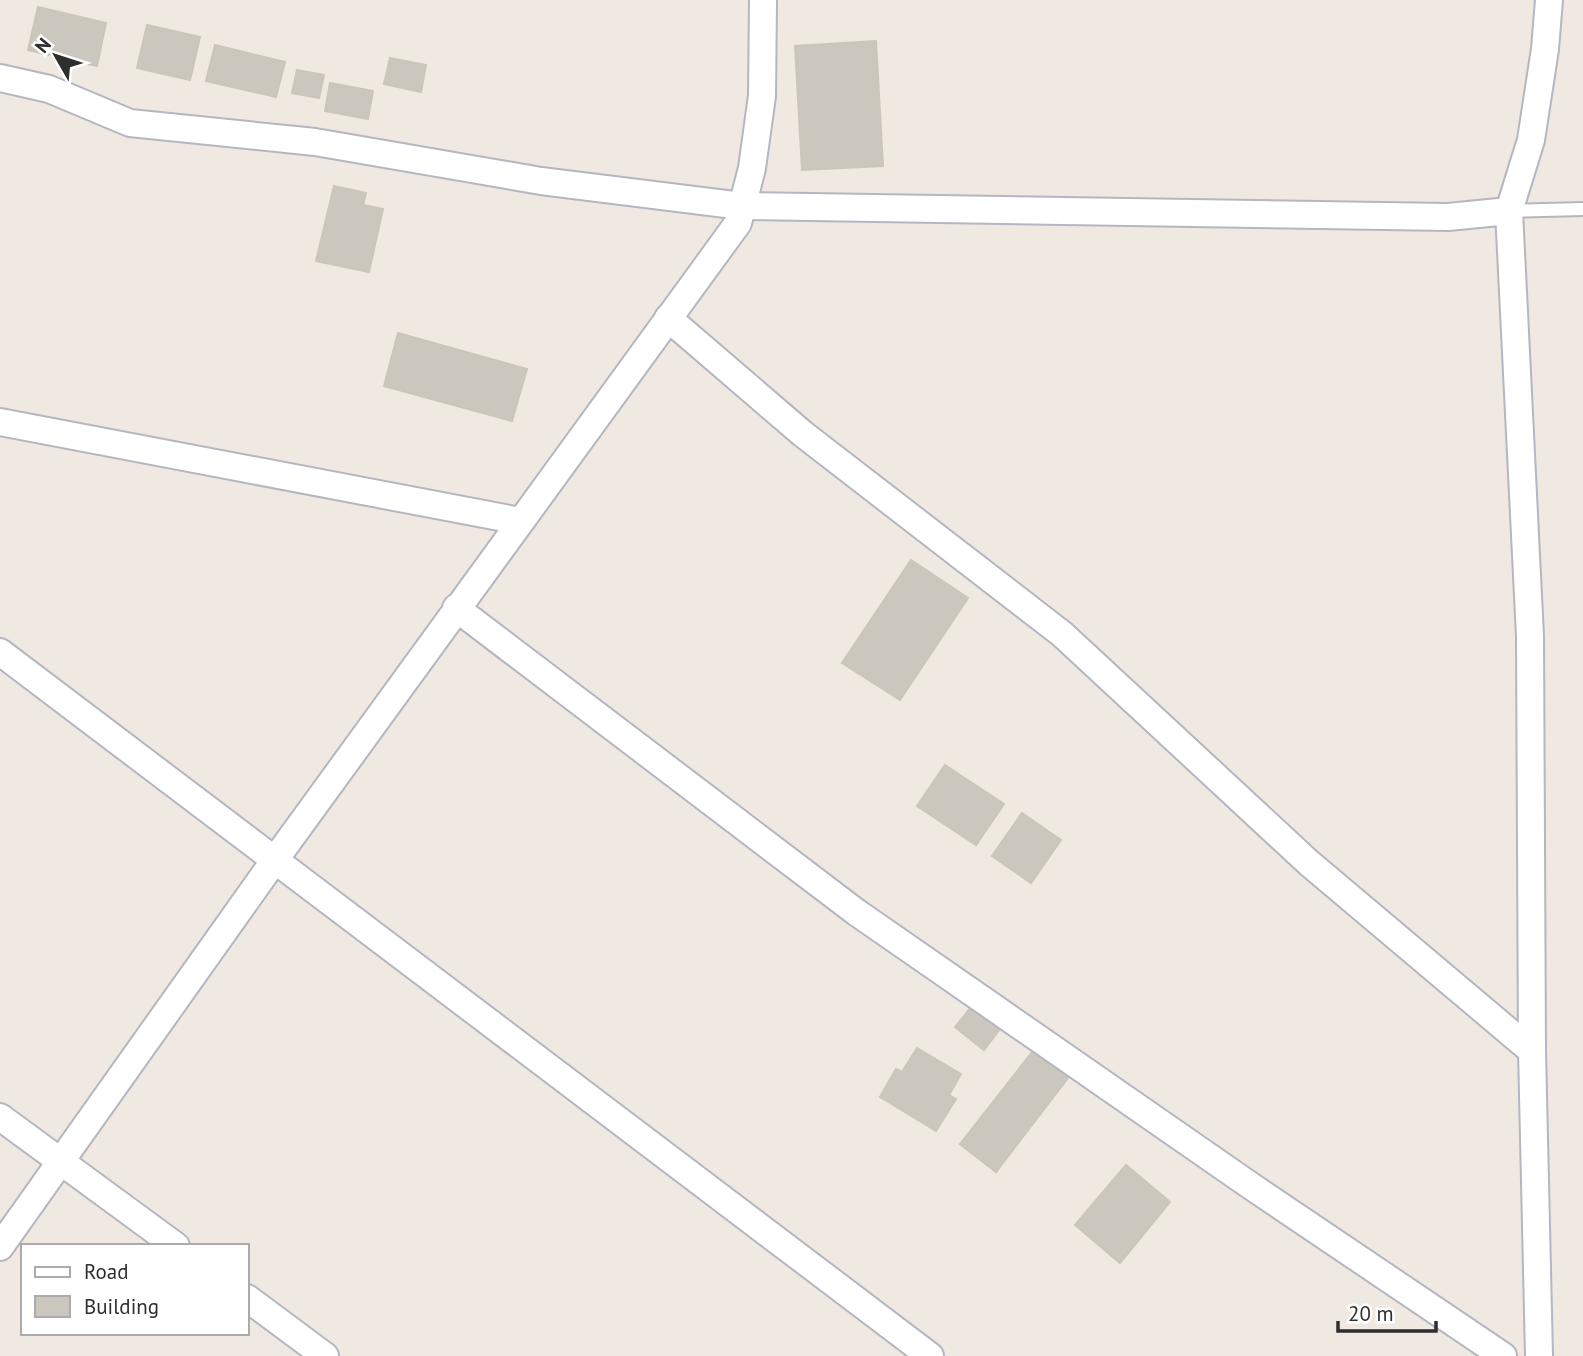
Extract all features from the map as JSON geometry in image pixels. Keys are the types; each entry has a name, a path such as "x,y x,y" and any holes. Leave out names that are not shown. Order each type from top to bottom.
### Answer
{"street":[{"path":"0,1247 456,608 738,223 752,168 762,96 762,0"},
{"path":"1539,1356 1532,1051 1530,636 1509,211 1531,140 1545,49 1549,0"},
{"path":"0,78 49,89 130,123 315,142 541,181 742,206 1448,217 1509,211"},
{"path":"668,318 803,434 1062,634 1309,863 1532,1051"},
{"path":"0,422 520,521"},
{"path":"456,608 856,912 1251,1186 1503,1356"},
{"path":"0,652 930,1356"},
{"path":"0,1118 173,1244"},
{"path":"248,1299 325,1356"}],"lane":[{"path":"1509,211 1583,209"}],"building":[{"path":"38,7 106,23 97,66 28,50"},
{"path":"147,25 200,37 190,80 137,68"},
{"path":"876,41 883,166 802,170 795,46"},
{"path":"215,45 285,62 276,97 206,81"},
{"path":"390,58 426,65 421,92 384,84"},
{"path":"297,70 324,75 319,98 292,93"},
{"path":"330,83 373,91 368,119 325,111"},
{"path":"334,186 366,193 363,205 383,209 369,272 316,261"},
{"path":"398,333 527,369 512,421 384,386"},
{"path":"911,560 968,598 900,700 842,663"},
{"path":"945,765 1004,804 976,845 917,806"},
{"path":"1022,813 1061,840 1031,883 992,856"},
{"path":"972,1006 1000,1029 984,1050 955,1027"},
{"path":"917,1048 961,1074 949,1095 956,1099 936,1131 880,1097 896,1069 902,1072"},
{"path":"1033,1051 1068,1078 996,1172 960,1144"},
{"path":"1126,1165 1170,1202 1120,1263 1075,1225"}]}
